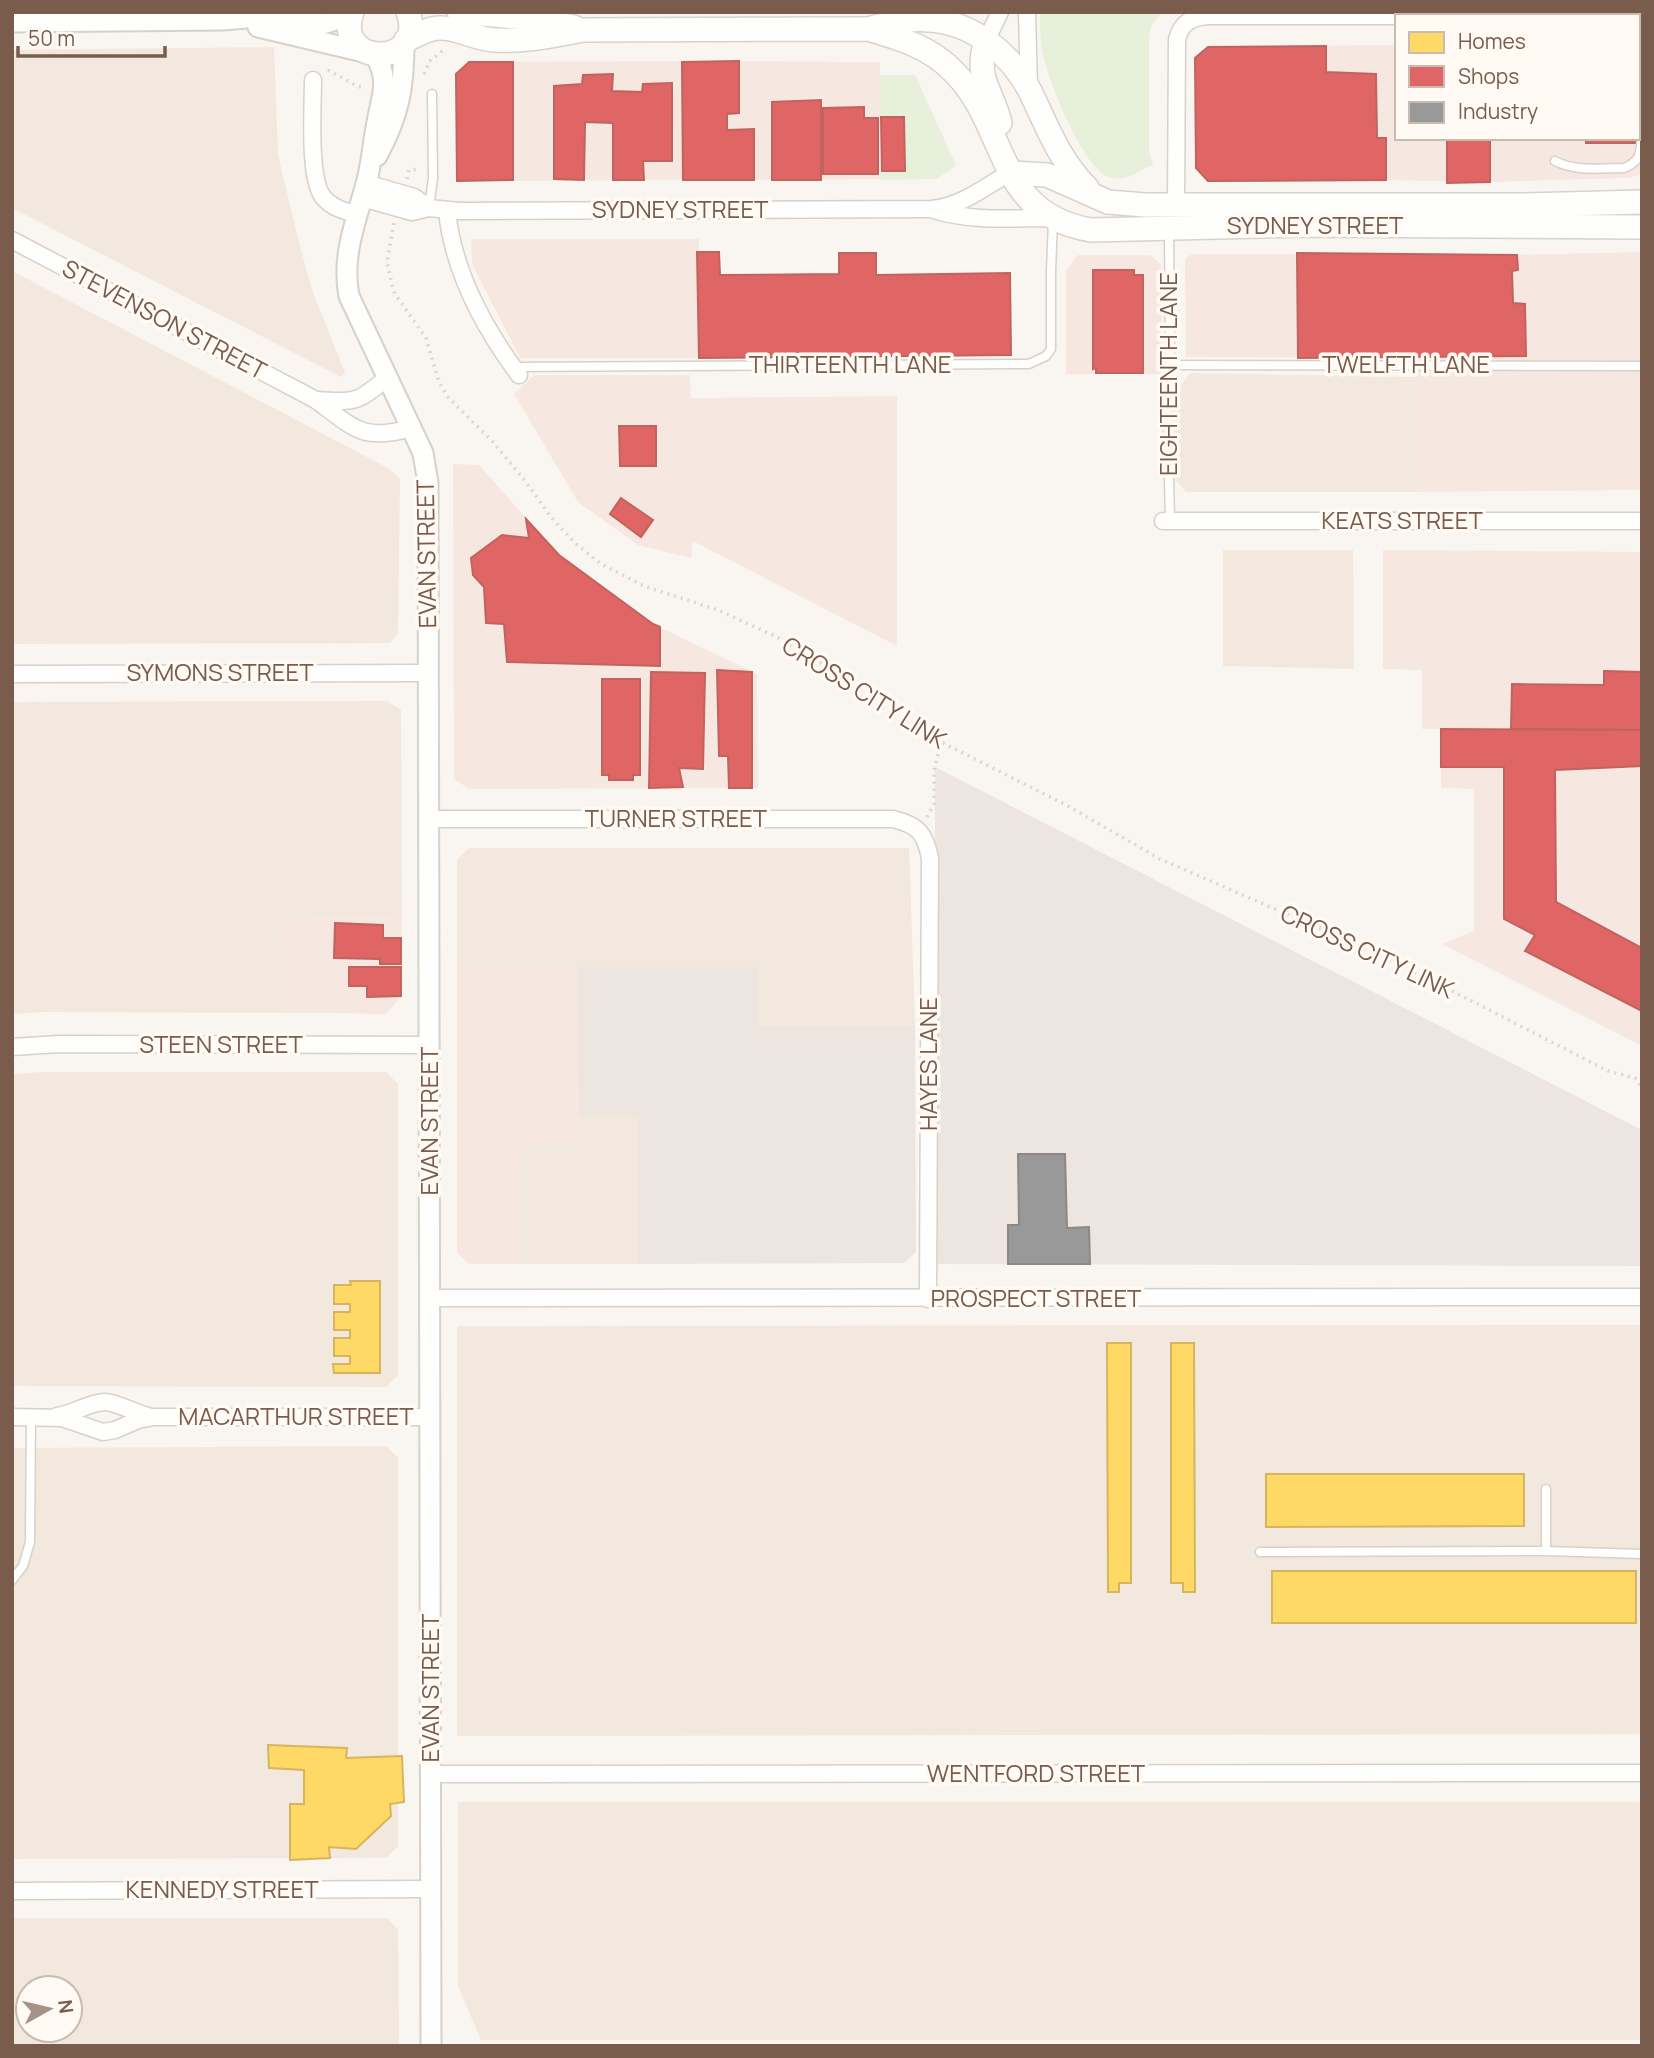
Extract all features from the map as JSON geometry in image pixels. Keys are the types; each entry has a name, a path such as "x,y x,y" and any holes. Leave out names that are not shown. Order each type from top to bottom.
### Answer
{"main road":[{"path":"352,12 352,36 359,47 373,54 390,54 405,41 438,29 455,30 497,41 583,30 868,29 903,21 930,20 958,26 986,41 1015,68 1063,159 1078,180 1097,197"},
{"path":"405,41 410,26 408,12"},
{"path":"459,12 526,18 583,30"},
{"name":"SYDNEY STREET","path":"868,29 919,47 948,66 972,95 1005,163 1026,197 1053,218 1074,226 1097,230 1172,216 1642,202"},
{"path":"986,41 981,65 1000,123 1005,163"},
{"name":"SYDNEY STREET","path":"1005,163 1047,175 1108,202 1172,216 1307,225 1642,228"}],"street":[{"path":"12,22 222,20 259,17 323,24 352,12"},
{"path":"986,41 1000,12"},
{"path":"1027,12 1030,92"},
{"path":"1172,216 1177,40 1180,29 1191,16 1395,16"},
{"path":"222,20 373,54"},
{"name":"EVAN STREET","path":"363,191 401,99 405,41"},
{"name":"EVAN STREET","path":"373,54 383,68 385,82 346,265 346,281 349,296 422,453 428,483 431,2046"},
{"path":"313,80 317,185 324,198 334,207 363,191"},
{"path":"931,209 958,202 1005,163"},
{"name":"SYDNEY STREET","path":"363,191 400,201 415,212 429,208 447,211 931,209"},
{"path":"931,209 962,217 1053,218"},
{"name":"THIRTEENTH LANE","path":"447,211 450,232 465,278 487,326 516,371"},
{"name":"STEVENSON STREET","path":"12,240 316,400 353,427 367,433 386,434 411,428"},
{"name":"STEVENSON STREET","path":"316,400 344,402 360,399 387,378"},
{"name":"KEATS STREET","path":"1166,521 1642,521"},
{"name":"SYMONS STREET","path":"12,674 429,673"},
{"name":"TURNER STREET","path":"429,819 893,819 905,822 919,831"},
{"name":"HAYES LANE","path":"919,831 925,839 930,858 929,1299"},
{"name":"STEEN STREET","path":"12,1047 59,1044 429,1045"},
{"name":"PROSPECT STREET","path":"430,1298 1642,1297"},
{"name":"MACARTHUR STREET","path":"51,1417 103,1402 136,1413 162,1417"},
{"name":"MACARTHUR STREET","path":"12,1417 67,1419 103,1432 116,1430 143,1418 162,1417 430,1418"},
{"name":"WENTFORD STREET","path":"431,1774 1642,1773"},
{"name":"KENNEDY STREET","path":"12,1891 431,1889"}],"lane":[{"path":"1555,161 1580,169 1624,168 1638,158 1641,144 1640,68"},
{"path":"429,208 433,169 432,94"},
{"name":"EIGHTEENTH LANE","path":"1166,521 1172,216"},
{"name":"THIRTEENTH LANE","path":"516,371 1029,364 1046,356 1051,349 1053,218"},
{"name":"TWELFTH LANE","path":"1170,365 1642,366"},
{"path":"12,1580 23,1566 30,1542 31,1417"},
{"path":"1546,1489 1546,1551"},
{"path":"1260,1552 1546,1551 1642,1554"}],"path":[{"path":"432,94 434,83 422,80 429,61 445,50 444,37"},
{"name":"CROSS CITY LINK","path":"433,169 409,170 388,248 389,275 395,294 426,338 439,382 448,397 493,442 551,517 575,543 620,575 644,586 718,610 777,637 824,665 895,717 1068,806 1160,859 1351,942 1608,1071 1635,1078 1642,1087"},
{"path":"919,831 934,804 934,770 941,742"}],"shaded area":[{"path":"1395,45 1395,140 1640,140 1640,48 1642,170 1639,175 1628,178 1490,182 1386,180 1195,58 1208,47"},
{"path":"274,47 278,155 312,290 345,373 341,377 12,208 12,50"},
{"path":"469,62 880,62 880,75 915,75 956,166 936,179 457,181 456,74"},
{"path":"471,239 699,239 699,358 520,358 472,264"},
{"path":"1639,252 1642,255 1642,490 1417,492 1416,358 1186,357 1185,259 1192,254 1517,255"},
{"path":"1078,255 1150,255 1161,264 1162,374 1066,374 1066,271"},
{"path":"12,271 394,473 400,479 398,634 390,643 12,644"},
{"path":"1190,373 1417,377 1417,492 1186,492 1175,479 1173,390 1178,390"},
{"path":"534,375 690,375 691,398 897,396 897,646 693,541 691,558 638,545 578,502 514,394"},
{"path":"453,464 479,465 559,555 653,624 757,674 758,788 469,789 454,779"},
{"path":"1223,550 1353,550 1354,669 1223,666"},
{"path":"1383,550 1642,552 1642,1046 1442,944 1474,931 1474,789 1441,788 1441,729 1422,729 1422,670 1383,669"},
{"path":"387,701 401,710 402,917 282,918 327,1013 12,1014 12,702"},
{"path":"935,767 1642,1130 1642,1266 935,1264"},
{"path":"469,848 909,848 915,1026 757,1026 756,967 638,1115 638,1264 475,1264 457,1252 457,860"},
{"path":"402,917 401,996 386,1014 284,1012 282,918"},
{"path":"457,967 578,967 579,1145 519,1146 519,1264 469,1264 457,1252"},
{"path":"578,967 757,967 757,1026 915,1026 916,1252 904,1263 638,1264 638,1116 579,1115"},
{"path":"386,1072 398,1084 398,1375 386,1387 12,1386 12,1074"},
{"path":"1642,1325 1642,1734 457,1736 457,1326"},
{"path":"386,1446 398,1458 398,1846 386,1858 12,1859 12,1448"},
{"path":"458,1802 1642,1802 1642,2038 481,2040 458,1986"},
{"path":"12,1918 387,1918 398,1930 399,2046 12,2046"}],"green space":[{"path":"1040,12 1163,12 1151,26 1149,38 1149,150 1153,166 1120,179 1099,171 1089,158 1068,123 1046,67 1041,44"},
{"path":"880,75 915,75 956,166 936,179 881,180"}],"building: Homes":[{"path":"350,1281 380,1281 380,1373 334,1373 333,1364 350,1364 350,1356 334,1356 334,1338 350,1338 350,1330 334,1330 334,1312 350,1312 350,1304 334,1304 334,1285 351,1285"},
{"path":"1107,1343 1131,1343 1131,1583 1119,1583 1119,1592 1108,1592"},
{"path":"1171,1343 1194,1343 1195,1592 1183,1592 1183,1583 1171,1583"},
{"path":"1266,1474 1524,1474 1524,1526 1266,1527"},
{"path":"1272,1571 1636,1571 1636,1623 1272,1623"},
{"path":"268,1745 347,1748 346,1758 402,1756 404,1802 390,1804 391,1816 356,1849 329,1847 330,1858 290,1860 290,1804 304,1804 304,1770 269,1768"}],"building: Shops":[{"path":"1326,46 1326,72 1376,74 1377,138 1386,138 1386,180 1208,181 1196,168 1195,58 1208,47"},
{"path":"739,61 739,113 727,114 727,130 754,129 754,180 683,180 682,62"},
{"path":"469,62 513,62 513,180 457,181 456,74"},
{"path":"613,74 612,91 642,92 643,84 672,83 672,161 643,161 644,180 613,180 613,123 585,122 584,180 554,179 554,86 582,84 583,75"},
{"path":"821,100 821,180 772,180 772,102"},
{"path":"864,107 864,118 878,118 878,174 823,174 823,108"},
{"path":"881,117 904,117 905,171 882,171"},
{"path":"1447,140 1490,140 1490,182 1447,183"},
{"path":"1586,140 1636,140 1636,143 1586,143"},
{"path":"697,252 719,252 720,275 839,274 839,253 876,253 876,275 1010,273 1011,355 699,358"},
{"path":"1297,253 1517,255 1518,270 1512,271 1513,303 1525,304 1526,356 1298,358"},
{"path":"1093,270 1134,270 1134,275 1143,275 1143,373 1096,373 1096,368 1093,369"},
{"path":"619,426 656,426 656,466 620,466"},
{"path":"621,498 653,520 641,537 610,514"},
{"path":"526,519 559,555 660,627 660,666 507,662 504,624 486,623 484,587 473,575 471,558 502,535 529,538"},
{"path":"717,670 752,672 752,788 729,788 728,756 719,756"},
{"path":"1604,671 1642,672 1642,730 1511,729 1512,684 1604,685"},
{"path":"651,672 705,673 703,769 679,768 683,787 649,788"},
{"path":"602,679 640,679 640,775 633,775 633,780 609,780 609,775 602,775"},
{"path":"1441,729 1642,730 1642,766 1555,770 1556,902 1642,948 1642,1011 1525,951 1535,935 1504,919 1504,767 1441,767"},
{"path":"335,923 383,925 383,938 401,938 401,964 380,964 380,959 334,958"},
{"path":"349,967 401,967 401,996 367,997 367,986 349,986"}],"building: Industry":[{"path":"1018,1154 1065,1154 1067,1228 1089,1227 1090,1264 1008,1264 1008,1225 1019,1225"}]}
